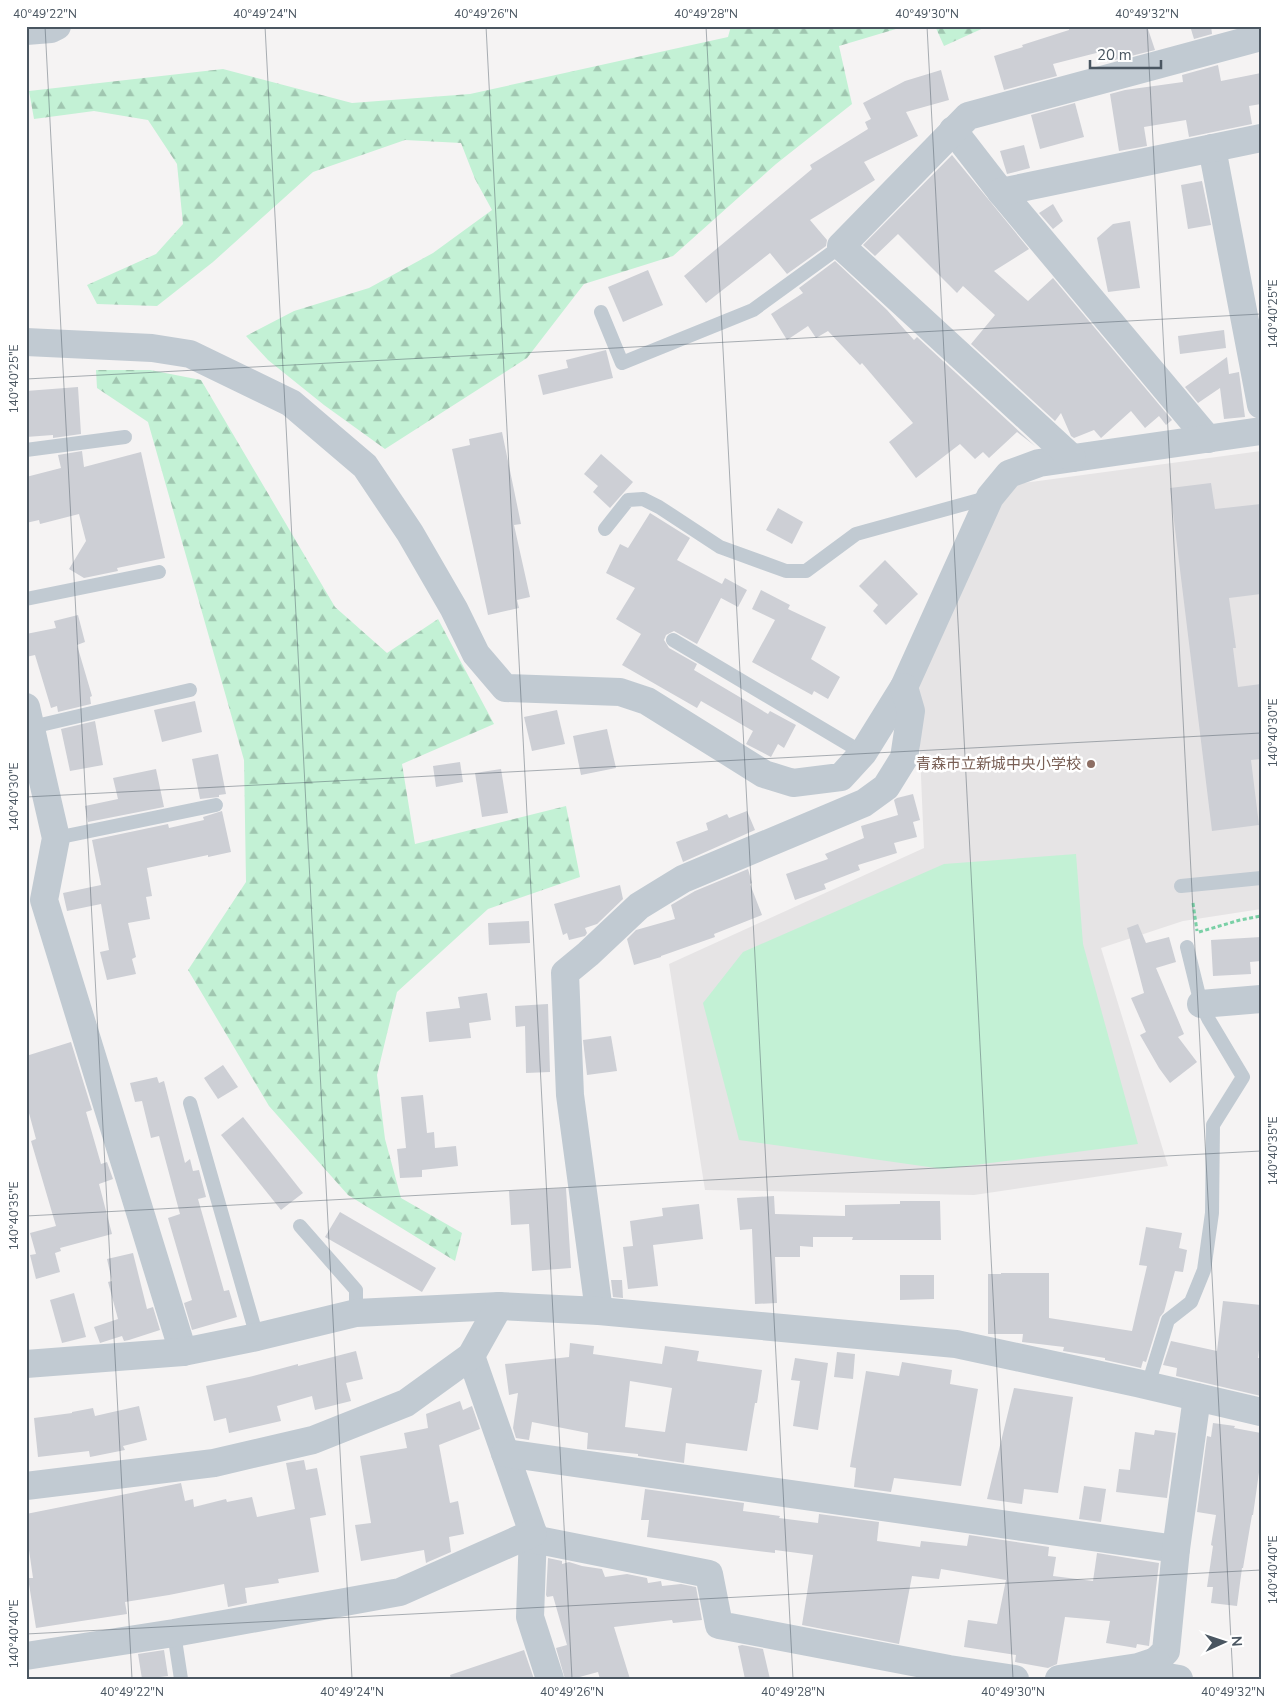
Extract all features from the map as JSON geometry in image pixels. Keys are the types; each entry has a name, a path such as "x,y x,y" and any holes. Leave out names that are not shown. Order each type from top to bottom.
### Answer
{"street":[{"path":"26,32 51,29 57,26"},
{"path":"1072,458 841,246 968,116 1261,37"},
{"path":"953,130 1001,192 1208,439"},
{"path":"1001,192 1261,138"},
{"path":"1212,148 1261,405"},
{"path":"26,342 152,348 190,354 291,402 365,466 410,533 454,609 476,654 505,688 620,692 646,701 764,774 793,783 840,777 864,753 904,687 990,497 1010,474 1039,463 1261,430"},
{"path":"599,1310 570,1095 565,973 639,906 683,880 864,803 886,787 904,758 911,710 904,687"},
{"path":"29,717 56,838 44,900 183,1352"},
{"path":"1201,1004 1261,999"},
{"path":"26,1486 214,1463 313,1440 406,1403 471,1356 499,1306"},
{"path":"26,1364 183,1352 257,1337 356,1313 499,1306 599,1310 956,1344 1148,1385 1261,1412"},
{"path":"471,1356 506,1453 533,1536 530,1617 550,1679"},
{"path":"1059,1679 1138,1667 1156,1661 1166,1652 1176,1549 1198,1397"},
{"path":"506,1453 1176,1549"},
{"path":"26,1656 174,1633 400,1592 533,1536 709,1574 719,1625 1016,1679"},
{"path":"1156,1661 1162,1676 1179,1679"},
{"path":"26,1663 29,1679"}],"lane":[{"path":"601,312 622,363 753,310 841,246"},
{"path":"26,450 125,437"},
{"path":"605,529 628,500 644,499 658,506 720,547 786,571 806,571 856,534 990,497"},
{"path":"26,599 159,572"},
{"path":"674,640 864,753"},
{"path":"29,717 190,690"},
{"path":"56,838 216,805"},
{"path":"1185,886 1261,878"},
{"path":"1148,1385 1168,1320 1190,1302 1204,1270 1212,1213 1213,1125 1243,1077 1201,1004 1187,947"},
{"path":"190,1103 257,1337"},
{"path":"300,1226 356,1290 356,1313"},
{"path":"174,1633 182,1679"}],"path":[{"path":"1185,886 1197,933 1240,920 1261,916"}],"shaded area":[{"name":"青森市立新城中央小学校","path":"1261,451 1261,909 1183,921 1101,948 1168,1166 974,1195 705,1190 669,964 924,848 917,680 1001,500 1016,484"}],"green space":[{"path":"731,26 906,26 839,46 852,104 776,164 673,256 584,284 527,358 385,449 324,405 268,360 246,336 294,311 369,288 433,253 492,210 475,179 461,143 405,140 313,172 213,262 157,306 97,304 87,285 156,254 183,224 177,164 148,120 94,111 34,119 29,91 223,69 352,103 470,94 728,37"},
{"path":"935,26 988,26 944,46"},
{"path":"96,370 150,370 201,380 335,607 387,653 438,619 494,724 402,764 415,844 566,806 580,877 488,909 397,992 377,1075 385,1139 401,1198 462,1233 455,1261 348,1195 269,1106 188,970 246,882 244,760 148,422 97,388"},
{"path":"1076,854 1083,944 1138,1144 943,1169 739,1140 703,1003 743,952 944,864"}],"building":[{"path":"1069,26 1147,26 1155,50 1115,60 1112,49 1053,64 1057,76 1004,90 994,56 1069,30"},
{"path":"1190,26 1211,26 1212,34 1194,39"},
{"path":"1218,65 1221,81 1261,73 1261,104 1249,106 1252,124 1189,137 1186,120 1144,127 1147,146 1119,151 1110,94 1125,90 1183,82 1182,75"},
{"path":"941,70 949,100 906,112 918,136 864,162 875,180 810,220 827,240 826,246 787,274 770,253 706,303 684,276 812,169 810,165 868,129 865,122 871,119 863,103 905,81"},
{"path":"1075,103 1084,137 1040,149 1031,115"},
{"path":"1024,145 1030,168 1007,174 1000,151"},
{"path":"952,155 1029,249 994,271 1028,301 1053,278 1172,420 1166,425 1159,416 1145,428 1131,411 1101,438 1094,430 1074,438 1071,436 1061,413 1055,421 971,344 995,315 963,286 957,293 898,234 875,256 863,245"},
{"path":"1202,181 1211,225 1188,229 1181,185"},
{"path":"1053,204 1063,221 1053,229 1039,213"},
{"path":"1130,221 1140,288 1108,292 1097,238 1113,224"},
{"path":"835,261 887,310 914,340 917,337 1035,446 1017,432 989,458 983,452 975,459 960,444 916,478 889,442 913,423 862,363 860,365 828,331 816,338 808,326 787,340 771,314 803,293 799,288"},
{"path":"648,270 663,305 623,322 608,287"},
{"path":"1224,330 1226,348 1180,354 1178,336"},
{"path":"606,350 613,378 543,395 538,375 568,368 566,360"},
{"path":"1227,357 1229,374 1239,372 1245,417 1224,419 1220,388 1198,403 1185,387"},
{"path":"78,387 81,434 53,438 53,435 26,437 26,391"},
{"path":"502,432 521,524 514,525 530,597 517,600 519,608 488,615 452,449 470,445 469,439"},
{"path":"82,451 84,467 141,452 165,558 117,568 118,571 84,578 69,569 86,541 79,514 40,524 39,520 26,523 26,477 61,468 58,455"},
{"path":"601,454 633,482 610,508 593,492 598,486 584,474"},
{"path":"1211,483 1215,509 1261,504 1261,594 1229,598 1236,648 1233,648 1238,687 1261,684 1261,759 1251,760 1259,825 1212,831 1170,488"},
{"path":"778,508 803,522 792,544 766,530"},
{"path":"650,513 690,538 677,560 722,584 725,578 747,590 738,607 721,598 697,644 674,631 666,635 664,640 669,648 697,664 694,670 768,714 770,711 796,725 784,748 778,744 771,757 746,744 753,731 701,701 697,708 622,665 641,634 616,619 635,588 606,573 620,544 628,548"},
{"path":"885,560 918,594 886,625 873,611 878,605 859,586"},
{"path":"761,590 790,605 788,609 826,627 811,659 840,677 828,699 814,691 812,695 752,662 775,620 752,609"},
{"path":"78,615 85,642 77,645 92,696 90,697 91,704 58,712 57,706 51,708 35,655 26,657 26,634 56,628 54,621"},
{"path":"195,701 202,732 162,742 154,710"},
{"path":"557,710 565,744 532,751 524,717"},
{"path":"95,721 103,765 70,771 61,729"},
{"path":"607,729 616,768 581,775 573,736"},
{"path":"218,754 226,794 219,795 219,797 200,799 192,759"},
{"path":"460,762 463,782 436,787 433,766"},
{"path":"156,769 164,807 88,822 85,806 118,799 113,778"},
{"path":"501,769 508,813 482,817 475,773"},
{"path":"913,794 920,820 913,822 917,837 894,843 897,853 858,865 860,870 824,884 826,889 795,900 786,874 828,859 825,854 864,838 861,826 898,815 894,800"},
{"path":"222,811 231,852 147,868 152,896 146,897 150,919 128,923 136,957 132,959 136,974 107,980 100,952 109,950 101,904 67,911 63,893 101,885 92,840 168,824 169,828 204,820 203,817"},
{"path":"747,811 755,830 683,862 676,842 708,830 706,823 727,814 729,818"},
{"path":"748,869 752,883 750,884 762,915 714,934 715,937 634,965 627,939 636,930 675,919 671,905 695,891"},
{"path":"620,885 623,899 597,924 585,928 587,933 585,936 569,940 567,933 563,935 554,904"},
{"path":"529,921 530,943 489,945 488,923"},
{"path":"1138,924 1146,943 1169,937 1176,962 1156,968 1184,1034 1178,1037 1197,1062 1170,1083 1140,1035 1146,1032 1131,998 1144,993 1127,928"},
{"path":"1261,937 1261,961 1250,962 1251,974 1213,976 1211,940"},
{"path":"487,993 491,1020 469,1023 471,1038 429,1042 426,1012 460,1008 458,997"},
{"path":"548,1004 550,1072 526,1073 525,1026 516,1027 515,1006"},
{"path":"611,1036 617,1071 587,1075 583,1040"},
{"path":"71,1042 92,1110 86,1112 101,1164 107,1162 113,1179 99,1184 112,1234 60,1248 61,1251 55,1253 60,1272 36,1279 30,1255 36,1254 30,1233 56,1226 31,1141 36,1139 26,1102 26,1056"},
{"path":"223,1065 238,1087 218,1099 204,1078"},
{"path":"157,1077 159,1083 164,1081 185,1163 190,1159 193,1171 199,1170 206,1197 198,1199 224,1291 229,1290 237,1317 192,1330 184,1303 192,1300 168,1218 180,1214 159,1136 151,1138 142,1101 135,1102 130,1083"},
{"path":"423,1095 427,1133 434,1132 435,1148 456,1146 458,1166 422,1170 422,1177 400,1178 397,1149 406,1148 401,1097"},
{"path":"243,1117 303,1193 281,1210 221,1135"},
{"path":"566,1188 571,1268 532,1271 529,1224 511,1225 509,1191"},
{"path":"774,1196 775,1214 845,1216 845,1205 900,1204 900,1201 940,1201 941,1240 852,1240 853,1237 813,1237 813,1247 800,1246 800,1257 775,1257 777,1303 755,1304 752,1229 740,1230 737,1198"},
{"path":"699,1204 703,1239 653,1245 658,1286 628,1289 623,1247 633,1246 630,1221 663,1216 662,1208"},
{"path":"340,1212 436,1268 422,1292 325,1237"},
{"path":"1146,1227 1182,1233 1179,1248 1187,1250 1183,1272 1175,1271 1164,1312 1160,1317 1146,1362 1143,1361 1141,1368 1105,1360 1105,1358 1063,1351 1064,1347 1022,1342 1023,1334 988,1334 988,1274 1001,1273 1049,1273 1049,1318 1132,1331 1147,1266 1139,1265"},
{"path":"133,1253 147,1309 153,1307 160,1330 129,1340 124,1341 122,1336 100,1343 94,1327 118,1319 108,1282 112,1281 107,1259"},
{"path":"900,1275 934,1275 934,1299 900,1300"},
{"path":"611,1280 622,1280 623,1298 613,1297"},
{"path":"74,1293 86,1337 62,1343 50,1300"},
{"path":"1223,1301 1261,1305 1261,1335 1258,1358 1261,1358 1261,1396 1176,1376 1177,1368 1163,1365 1171,1341 1217,1351"},
{"path":"570,1343 594,1346 593,1354 662,1364 665,1346 699,1351 697,1361 762,1370 747,1451 686,1443 684,1463 638,1456 638,1454 587,1449 588,1433 532,1422 529,1440 516,1438 513,1428 518,1393 509,1395 505,1364 569,1357","holes":["630,1381 672,1388 665,1432 625,1427"]},
{"path":"356,1351 363,1379 346,1383 351,1401 315,1410 312,1396 277,1406 281,1421 229,1433 226,1418 214,1421 206,1386"},
{"path":"837,1352 855,1354 853,1379 834,1377"},
{"path":"795,1358 828,1363 818,1430 793,1426 800,1381 791,1380"},
{"path":"902,1362 952,1370 950,1384 978,1389 961,1486 894,1478 891,1492 854,1487 856,1468 850,1467 866,1371 899,1376"},
{"path":"1014,1388 1073,1397 1058,1493 1024,1489 1022,1504 987,1499"},
{"path":"460,1401 463,1410 472,1406 480,1429 439,1445 450,1503 458,1501 464,1534 449,1537 451,1552 426,1563 424,1550 361,1561 355,1525 371,1523 360,1456 407,1448 404,1433 428,1428 426,1414"},
{"path":"139,1406 147,1440 123,1446 125,1450 90,1457 89,1451 38,1457 34,1418 93,1408 95,1416"},
{"path":"1213,1423 1235,1426 1234,1428 1261,1433 1261,1458 1237,1606 1211,1603 1213,1587 1207,1587 1216,1515 1197,1512 1207,1436 1211,1437"},
{"path":"1155,1430 1176,1433 1167,1498 1116,1492 1119,1469 1130,1470 1135,1432 1154,1435"},
{"path":"304,1460 306,1470 317,1468 326,1515 310,1518 319,1572 278,1579 279,1583 245,1588 247,1603 228,1607 224,1584 125,1602 127,1614 36,1628 28,1578 33,1578 26,1529 26,1514 181,1483 185,1501 193,1499 194,1507 226,1499 227,1502 252,1497 257,1517 295,1509 286,1463"},
{"path":"1084,1486 1106,1489 1101,1522 1079,1519"},
{"path":"645,1489 744,1503 743,1511 780,1516 779,1518 818,1523 819,1514 879,1522 877,1541 920,1547 921,1541 967,1546 969,1535 1049,1547 1048,1556 1056,1557 1053,1576 1093,1581 1097,1553 1159,1563 1149,1646 1137,1644 1136,1648 1106,1643 1110,1621 1065,1617 1057,1664 1048,1668 1015,1662 1016,1655 964,1647 968,1620 997,1624 1006,1580 941,1569 939,1579 912,1576 899,1644 802,1625 813,1555 775,1550 775,1553 647,1537 649,1520 641,1520"},
{"path":"548,1558 562,1561 562,1564 569,1562 602,1569 605,1577 627,1574 647,1578 648,1583 661,1581 662,1586 681,1584 696,1587 702,1620 673,1623 672,1620 614,1627 630,1679 600,1679 598,1672 565,1679 556,1648 567,1645 553,1596 547,1597 546,1595"},
{"path":"738,1646 763,1649 770,1679 745,1679"},
{"path":"164,1650 168,1676 142,1679 138,1654"},
{"path":"524,1650 534,1679 451,1679 450,1675"}],"place":[{"name":"青森市立新城中央小学校","path":"1091,764"}]}
